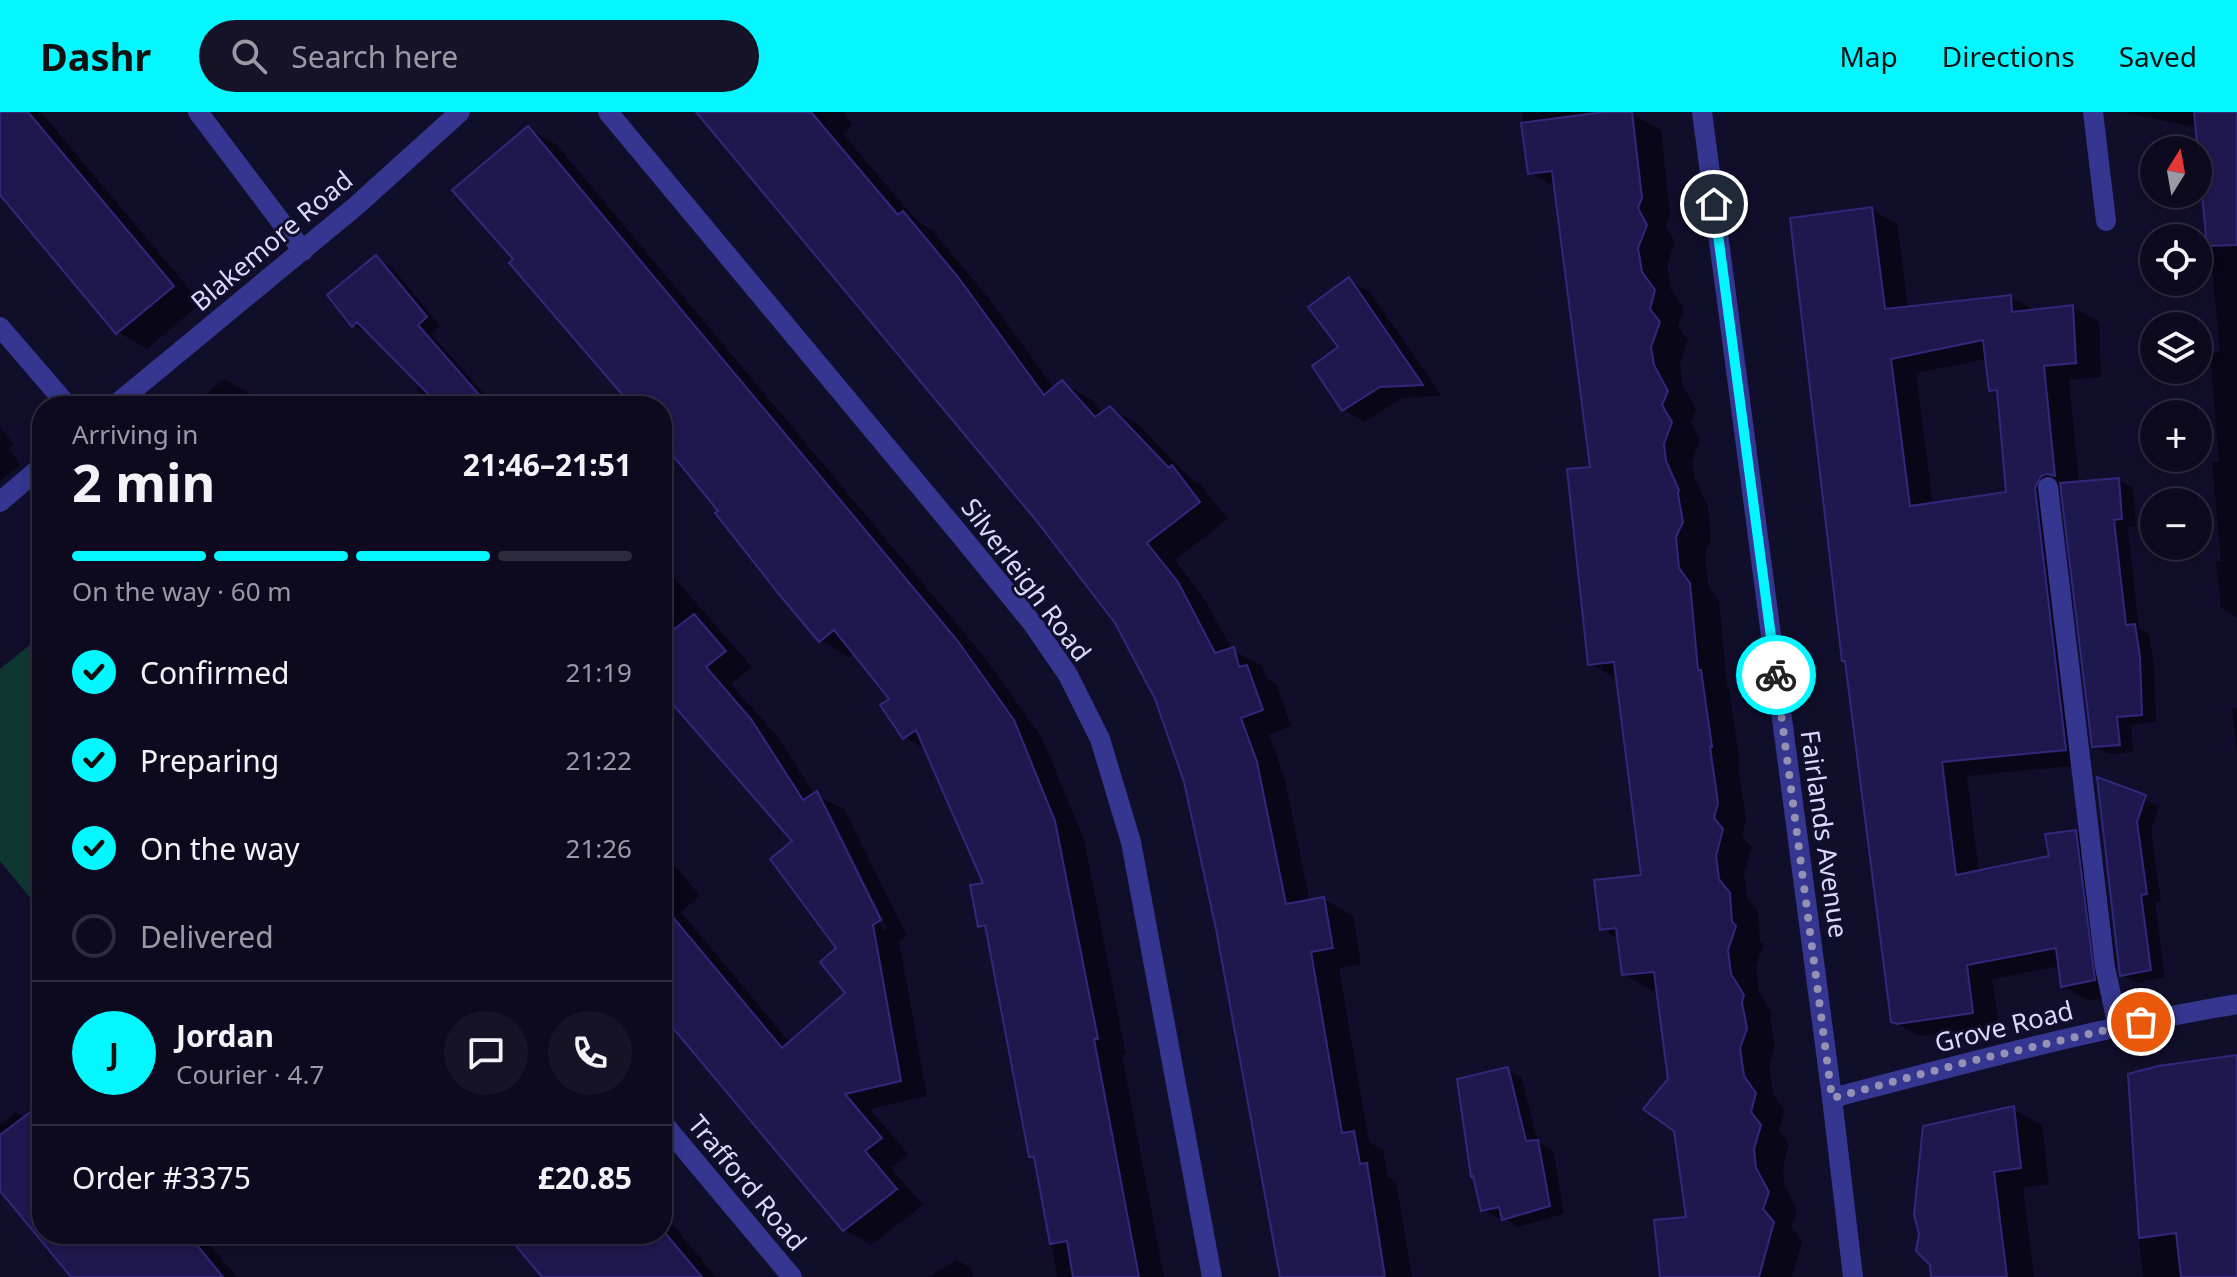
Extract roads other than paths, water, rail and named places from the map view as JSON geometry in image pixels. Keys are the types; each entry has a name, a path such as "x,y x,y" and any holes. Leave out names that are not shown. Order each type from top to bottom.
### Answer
{"street":[{"path":"198,112 303,251"},
{"name":"Blakemore Road","path":"126,396 303,251 460,112"},
{"name":"Silverleigh Road","path":"608,112 962,537 1033,624 1068,675 1100,739 1131,842 1212,1277"},
{"name":"Fairlands Avenue","path":"1702,112 1853,1277"},
{"path":"2093,112 2106,221"},
{"path":"0,327 59,396"},
{"path":"0,502 32,475"},
{"path":"2048,487 2105,967 2118,1027"},
{"name":"Grove Road","path":"1832,1098 1967,1062 2118,1027 2237,1004"},
{"name":"Trafford Road","path":"672,1134 792,1277"}]}
